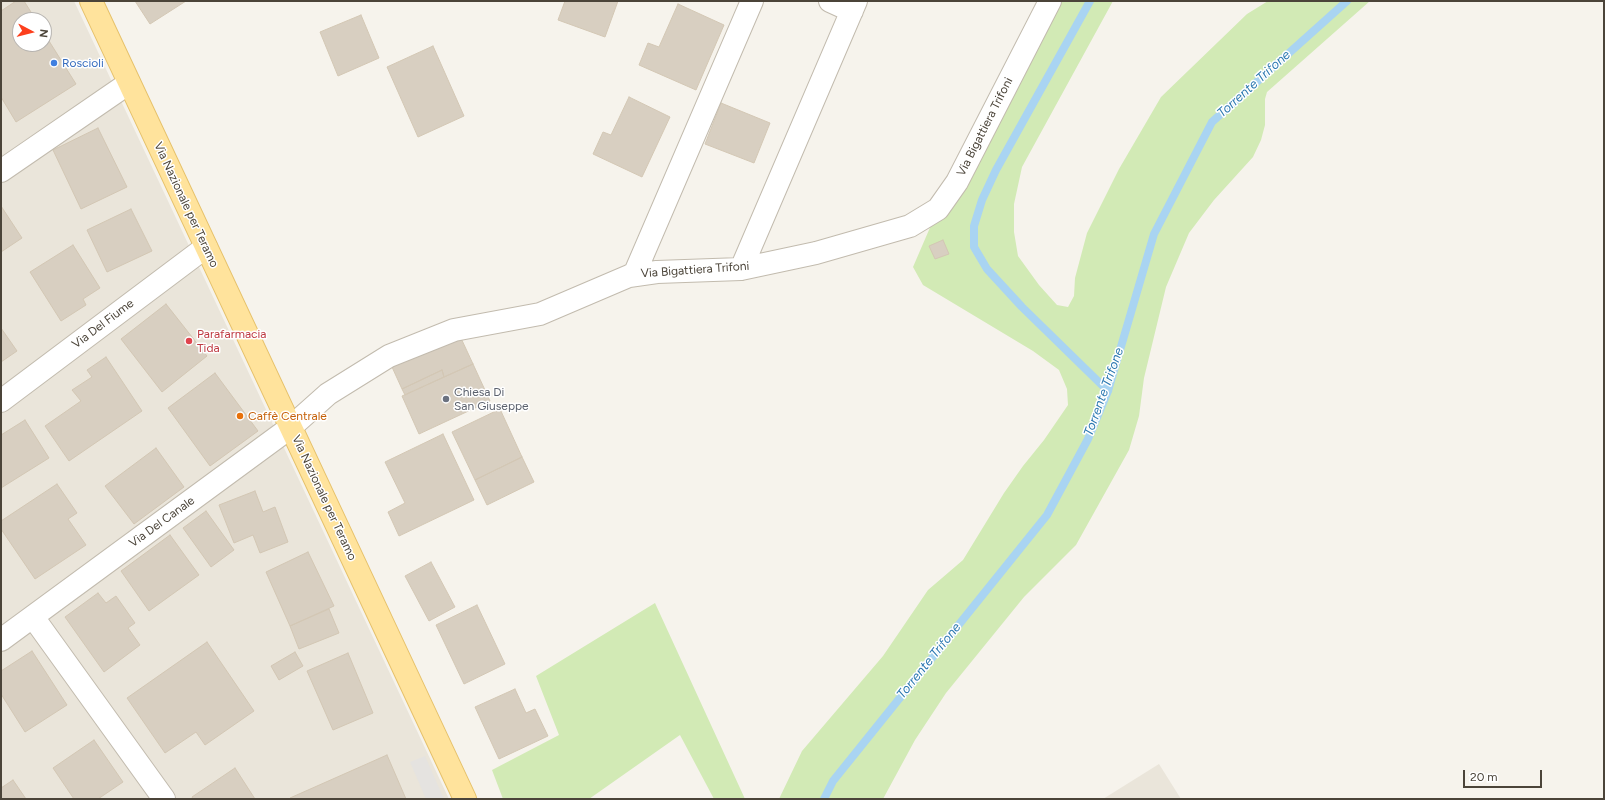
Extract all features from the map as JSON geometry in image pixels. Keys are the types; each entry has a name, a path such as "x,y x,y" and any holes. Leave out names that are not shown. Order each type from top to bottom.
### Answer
{"main road":[{"name":"Via Nazionale per Teramo","path":"91,1 465,799"}],"street":[{"path":"634,275 752,1"},
{"path":"741,268 854,6 830,1"},
{"name":"Via Bigattiera Trifoni","path":"290,427 328,394 388,356 454,330 540,314 629,276 657,272 741,268 816,253 910,226 938,209 956,182 1050,1"},
{"path":"1,171 129,83"},
{"name":"Via Del Fiume","path":"1,401 206,247"},
{"name":"Via Del Canale","path":"1,640 290,427"},
{"path":"32,617 164,799"}],"shaded area":[{"path":"1,1 74,1 449,799 1,799"},
{"path":"425,756 444,799 426,799 410,762"},
{"path":"1159,764 1181,799 1103,799"}],"green space":[{"path":"1050,1 1113,1 1022,167 1014,204 1014,232 1018,256 1039,285 1057,305 1068,307 1074,296 1075,278 1087,233 1119,169 1161,97 1247,14 1268,1 1370,1 1267,92 1265,99 1265,125 1261,140 1253,157 1214,200 1189,233 1166,287 1144,378 1139,416 1129,450 1076,545 1024,597 946,693 915,740 883,799 779,799 802,751 883,656 928,590 963,560 1004,493 1068,405 1067,389 1059,370 1033,351 923,285 913,267 938,209"},
{"path":"655,603 745,799 714,799 680,735 589,799 503,799 492,770 559,735 536,676"}],"building":[{"path":"16,1 24,1 31,12 12,12 12,52 52,52 52,46 76,84 16,122 1,97 1,11"},
{"path":"135,1 186,1 150,24"},
{"path":"565,1 618,1 605,37 558,20"},
{"path":"678,4 724,25 696,90 639,65 648,43 659,47"},
{"path":"361,15 379,58 338,76 320,32"},
{"path":"433,46 464,116 418,137 387,67"},
{"path":"629,97 670,117 642,177 593,154 603,132 611,135"},
{"path":"721,103 770,123 754,163 705,144"},
{"path":"98,128 127,187 81,209 53,150"},
{"path":"1,206 22,238 1,252"},
{"path":"131,209 152,251 107,272 87,230"},
{"path":"943,240 949,254 935,259 929,246"},
{"path":"73,245 100,288 83,299 86,305 61,321 30,272"},
{"path":"166,304 207,356 162,392 121,339"},
{"path":"1,328 17,351 1,362"},
{"path":"460,336 473,364 444,377 442,370 402,389 392,367"},
{"path":"106,357 142,411 69,461 45,426 81,401 72,390 92,377 87,370"},
{"name":"Chiesa Di San Giuseppe","path":"473,364 490,401 419,434 402,396"},
{"path":"442,370 444,377 405,395 402,389"},
{"path":"215,373 258,431 210,466 168,408"},
{"path":"500,409 522,457 475,480 452,432"},
{"path":"25,420 49,458 1,488 1,435"},
{"path":"443,434 474,500 399,536 388,512 405,503 385,462"},
{"path":"156,448 184,487 134,524 105,486"},
{"path":"522,457 534,482 487,505 475,480"},
{"path":"57,484 77,513 68,519 86,545 35,579 1,529 1,521"},
{"path":"255,491 263,512 275,507 288,542 260,553 253,535 234,543 219,505"},
{"path":"206,511 234,550 211,567 183,528"},
{"path":"170,535 199,575 149,611 121,571"},
{"path":"308,552 334,606 290,626 266,572"},
{"path":"431,562 455,607 429,621 405,576"},
{"path":"98,593 106,603 116,596 135,623 128,628 140,645 104,672 65,617"},
{"path":"477,605 505,664 464,684 436,625"},
{"path":"329,609 339,633 299,649 290,626"},
{"path":"207,642 254,711 205,745 196,732 165,753 127,698"},
{"path":"32,651 67,705 25,732 1,694 1,671"},
{"path":"295,652 303,666 279,680 271,666"},
{"path":"348,653 373,713 333,730 307,671"},
{"path":"515,689 526,713 535,709 548,736 499,759 475,707"},
{"path":"94,740 123,782 98,799 74,799 53,768"},
{"path":"387,755 406,799 290,799 290,798"},
{"path":"235,768 255,799 193,799 192,797"},
{"path":"13,780 26,799 1,799 1,788"}],"waterway":[{"path":"1090,1 996,170 982,200 974,226 974,247 987,269 1022,307 1108,391"},
{"name":"Torrente Trifone","path":"824,799 833,781 1047,515 1088,439 1108,391 1154,234 1212,122 1347,1"}],"place":[{"name":"Roscioli","path":"54,63"},
{"name":"Parafarmacia Tida","path":"189,341"},
{"name":"Chiesa Di San Giuseppe","path":"446,399"},
{"name":"Caffè Centrale","path":"240,416"}]}
